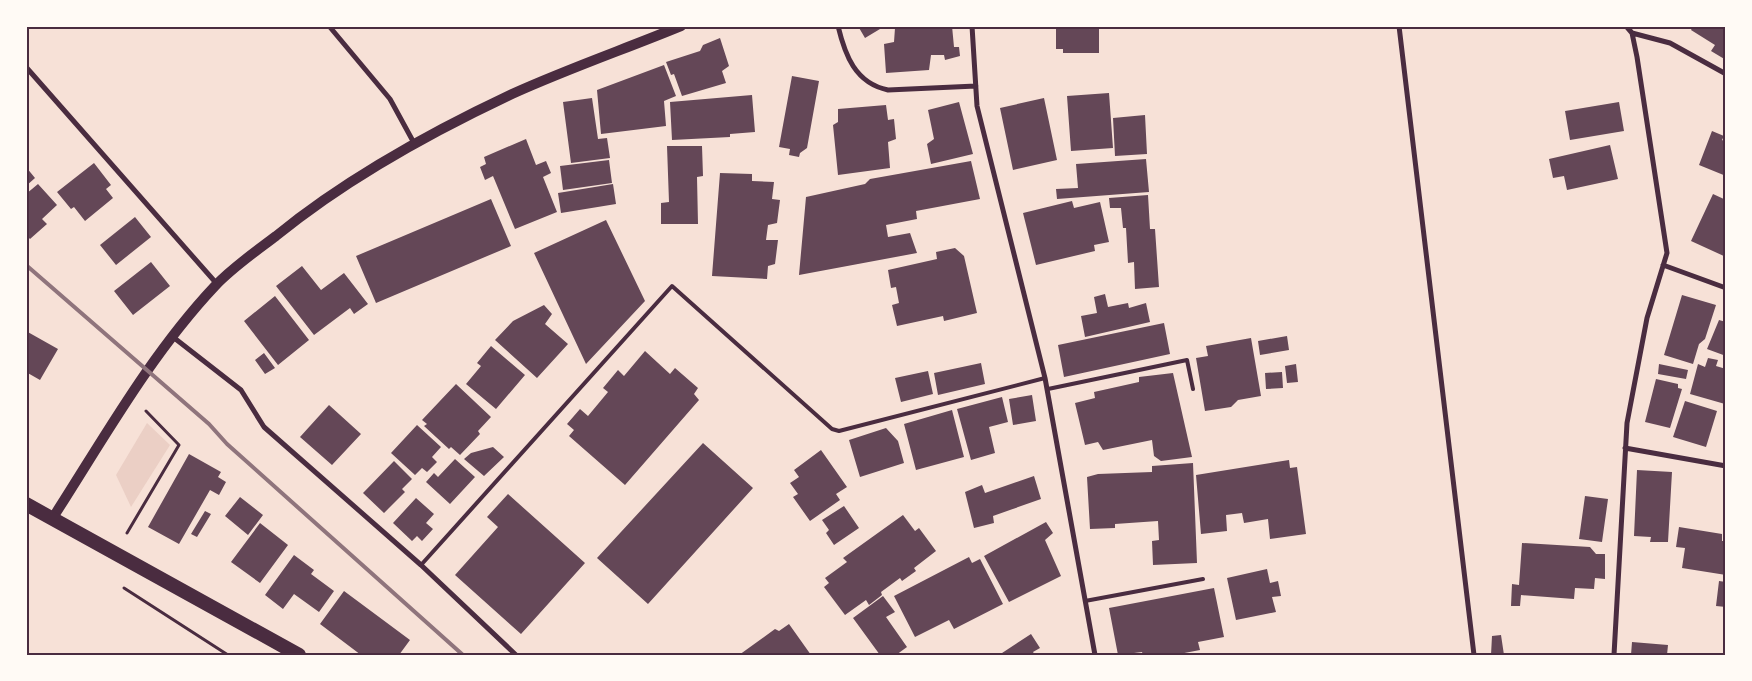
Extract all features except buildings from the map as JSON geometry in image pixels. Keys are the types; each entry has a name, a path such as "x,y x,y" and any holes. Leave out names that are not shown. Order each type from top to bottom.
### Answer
{"highway":[{"path":"26,504 299,655"}],"main road":[{"path":"52,519 173,337 217,284 325,198 414,143 513,94 681,26"}],"street":[{"path":"329,26 370,72 390,99 414,143"},
{"path":"838,26 844,49 853,68 864,80 878,88 888,90 976,86"},
{"path":"972,26 978,106 1048,389 1095,655"},
{"path":"1399,26 1474,655"},
{"path":"1614,655 1626,422 1647,318 1667,252 1632,33 1626,26"},
{"path":"1632,33 1670,43 1726,74"},
{"path":"26,67 217,284"},
{"path":"1663,265 1726,288"},
{"path":"173,337 241,390 264,427 421,565 516,655"},
{"path":"1625,448 1726,466"}],"lane":[{"path":"421,565 672,286 832,429 840,431 1045,378"},
{"path":"1048,389 1187,360 1193,390"},
{"path":"1084,601 1203,579"}],"path":[{"path":"115,553 179,445 132,396"},
{"path":"121,586 228,655"}],"shaded area":[{"path":"147,423 170,445 131,507 116,475"}],"railway":[{"path":"26,265 209,424 227,444 463,655"}]}
